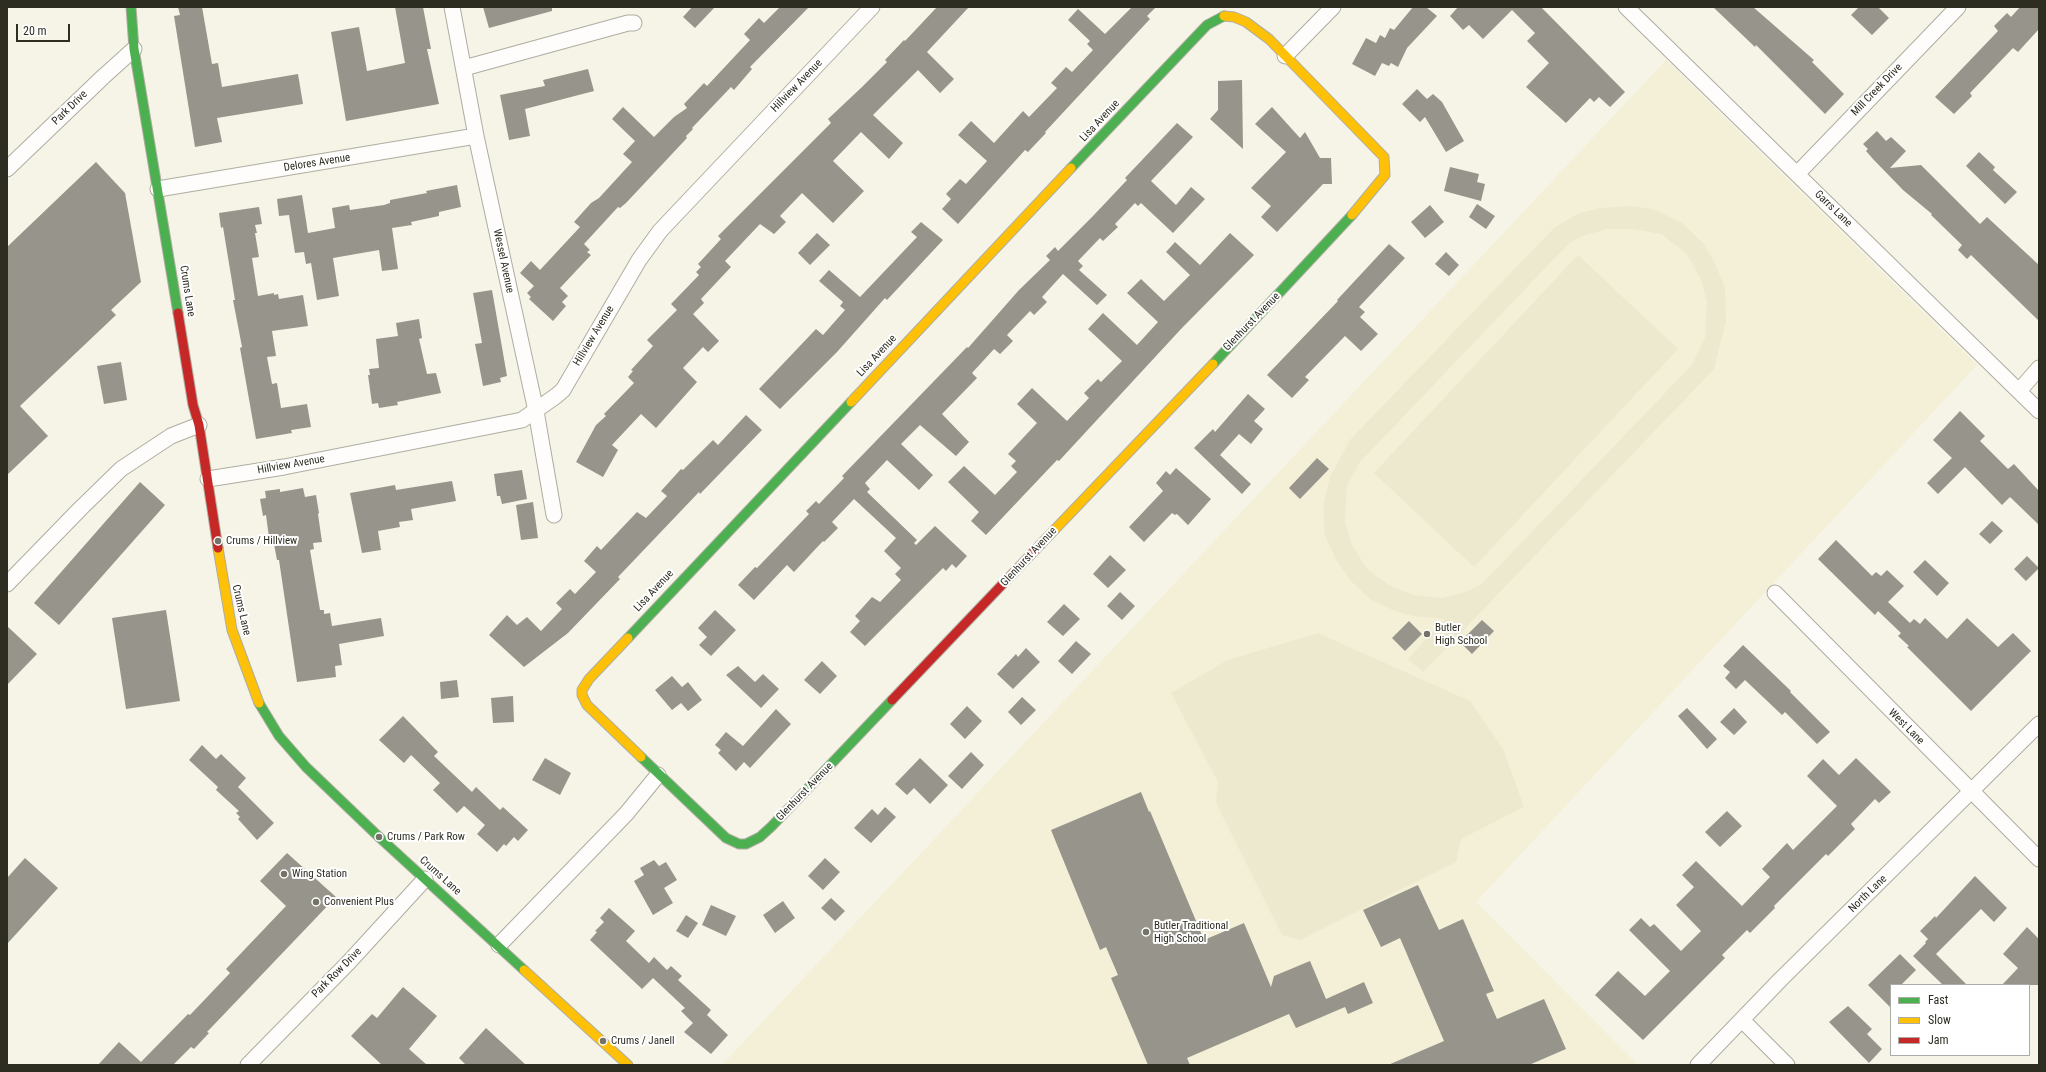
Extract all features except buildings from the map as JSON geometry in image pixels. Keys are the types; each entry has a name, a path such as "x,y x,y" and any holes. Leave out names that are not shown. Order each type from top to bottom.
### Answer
{"street":[{"name":"Crums Lane","path":"131,7 134,49 193,405 199,425 208,479 223,584 232,630 247,676 262,709 279,736 306,767 425,879 499,945 628,1065"},
{"name":"Wessel Avenue","path":"452,7 476,136 536,410 554,515"},
{"name":"Hillview Avenue","path":"208,479 284,467 522,420 556,396 563,390 639,260 660,231 872,7"},
{"path":"1285,56 1333,7"},
{"name":"Garrs Lane","path":"1626,7 2039,411"},
{"name":"Mill Creek Drive","path":"1797,174 1958,7"},
{"name":"Lisa Avenue","path":"658,775 587,705 582,695 582,690 595,670 1207,25 1224,16 1234,16 1246,22 1263,35 1285,56"},
{"path":"464,68 628,23 634,23"},
{"name":"Park Drive","path":"7,169 134,49"},
{"name":"Glenhurst Avenue","path":"658,775 726,838 739,844 746,844 760,837 1341,229 1385,176 1386,169 1384,158 1379,150 1285,56"},
{"name":"Delores Avenue","path":"158,189 476,136"},
{"path":"2019,391 2039,368"},
{"path":"7,584 80,509 122,469 171,436 199,425"},
{"name":"West Lane","path":"1775,593 2039,859"},
{"name":"North Lane","path":"1698,1065 1781,979 1972,792 2039,724"},
{"path":"499,945 626,814 658,775"},
{"name":"Park Row Drive","path":"248,1065 349,962 425,879"},
{"path":"1742,1020 1786,1065"}],"shaded area":[{"name":"Butler High School","path":"1666,60 1977,365 1476,902 1638,1065 722,1065"},
{"path":"1630,206 1653,209 1682,223 1703,243 1715,263 1725,288 1726,321 1714,369 1423,672 1408,659 1445,619 1413,616 1395,611 1370,599 1352,582 1337,561 1325,536 1323,505 1330,477 1350,440 1554,228 1579,213 1601,208","holes":["1606,229 1633,229 1661,234 1686,253 1701,279 1707,303 1705,338 1691,366 1482,584 1463,593 1441,598 1413,595 1389,585 1367,569 1352,545 1345,521 1347,486 1359,463 1568,244 1580,237"]},
{"path":"1578,255 1678,349 1474,567 1374,473"},
{"path":"1318,633 1470,701 1503,749 1524,807 1461,839 1456,862 1300,940 1282,935 1216,803 1218,782 1171,693 1228,660"}],"traffic: fast":[{"path":"131,7 134,49 178,313"},
{"path":"1071,168 1207,25 1224,16"},
{"path":"1213,364 1352,215"},
{"path":"628,638 851,402"},
{"path":"641,757 726,838 739,844 746,844 760,837 772,826 892,700"},
{"path":"259,703 279,736 306,767 379,837 524,970"}],"traffic: slow":[{"path":"1224,16 1234,17 1246,22 1269,39 1384,157 1385,175 1352,215"},
{"path":"851,402 1071,168"},
{"path":"1040,545 1213,364"},
{"path":"218,548 232,630 259,703"},
{"path":"628,638 589,679 582,690 582,695 587,705 641,757"},
{"path":"524,970 628,1065"}],"traffic: jam":[{"path":"178,313 193,405 199,425 218,548"},
{"path":"892,700 1040,545"}],"place":[{"name":"Crums / Hillview","path":"218,541"},
{"name":"Butler High School","path":"1427,634"},
{"name":"Crums / Park Row","path":"379,837"},
{"name":"Wing Station","path":"284,874"},
{"name":"Convenient Plus","path":"316,902"},
{"name":"Butler Traditional High School","path":"1146,932"},
{"name":"Crums / Janell","path":"603,1041"}]}
